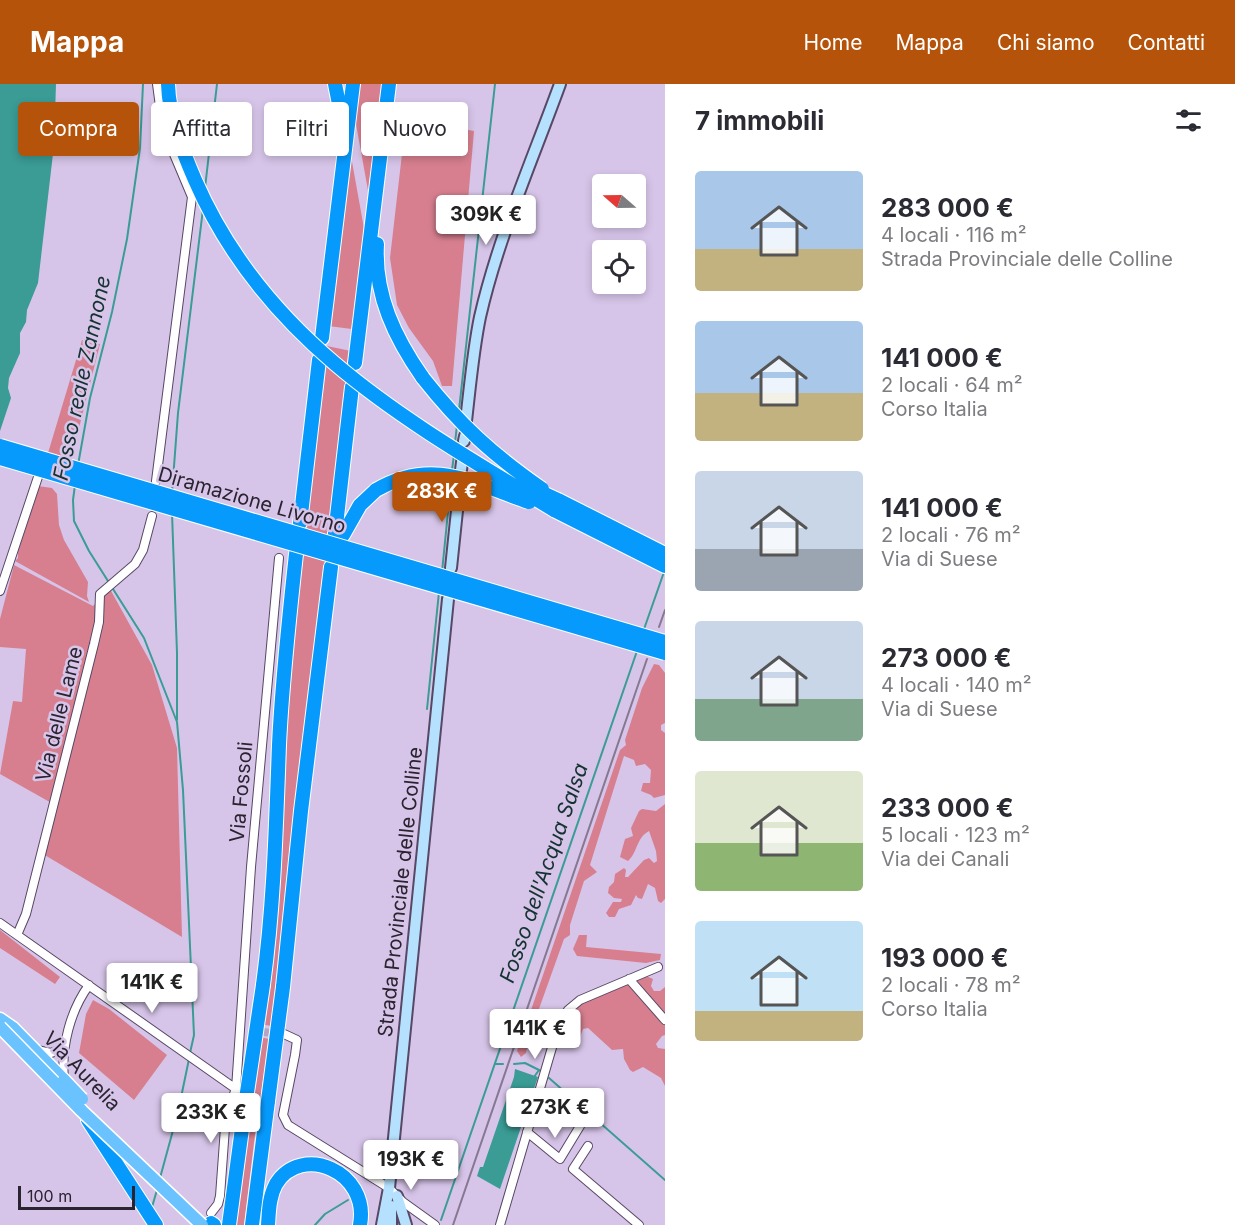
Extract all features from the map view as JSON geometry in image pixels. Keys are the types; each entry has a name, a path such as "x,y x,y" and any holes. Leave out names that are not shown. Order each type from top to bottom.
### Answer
{"highway":[{"path":"168,84 169,99 180,141 210,212 238,260 280,313 331,361 401,415 665,566"},
{"path":"174,84 177,108 191,153 220,220 253,271 284,309 334,356 403,409 556,505"},
{"path":"334,84 341,114 338,198"},
{"path":"322,338 353,84"},
{"path":"355,363 389,84"},
{"path":"376,190 381,296 396,336 423,378 476,439 556,505"},
{"path":"300,523 319,360"},
{"path":"352,387 339,534 360,505 376,490 411,476 442,474 475,481 556,505 665,554"},
{"name":"Diramazione Livorno","path":"0,446 665,642"},
{"name":"Diramazione Livorno","path":"0,458 665,653"},
{"path":"229,1225 241,1094 269,944 279,743 296,554"},
{"path":"252,1225 284,987 301,811 332,567"},
{"path":"82,1111 156,1225"},
{"path":"268,1225 269,1204 277,1183 288,1173 309,1166 336,1170 351,1184 361,1200 360,1225"}],"main road":[{"path":"466,421 480,319 490,280 560,84"},
{"path":"451,568 461,471"},
{"name":"Strada Provinciale delle Colline","path":"393,1192 448,599"},
{"name":"Via Aurelia","path":"0,1019 14,1028 121,1139 210,1222"},
{"name":"Via Aurelia","path":"0,1027 82,1111 210,1222"},
{"path":"377,1225 393,1192"},
{"path":"391,1225 393,1192"},
{"path":"393,1192 406,1225"},
{"path":"382,1225 384,1210"}],"street":[{"path":"156,481 192,197 168,140 161,114 157,84"},
{"path":"0,591 38,477"},
{"name":"Via delle Lame","path":"17,934 26,914 94,644 99,622 100,594 123,577 135,564 143,550 152,516"},
{"name":"Via Fossoli","path":"210,1222 220,1196 226,1114 241,1094 245,1030 241,1006 279,558"},
{"path":"0,923 241,1094"},
{"path":"500,1225 558,1027 568,1010 580,1000 658,967"},
{"path":"628,979 665,1020"},
{"path":"64,1080 64,1048 78,1001 89,985"},
{"path":"284,1034 297,1040 283,1115 288,1125 393,1192 435,1225"},
{"path":"34,1049 51,1053 64,1048"},
{"path":"527,1132 560,1159 580,1126"},
{"path":"588,1146 573,1169 639,1225"}],"shaded area":[{"path":"0,84 56,84 55,102 18,102 18,156 53,156 38,283 27,310 26,322 20,333 20,353 9,378 8,388 11,398 0,431"},
{"path":"357,84 383,84 381,102 361,102 361,152 354,113"},
{"path":"468,130 474,131 452,386 442,386 433,361 409,328 397,305 390,258 402,156 468,156"},
{"path":"349,145 365,234 352,329 328,326"},
{"path":"362,156 374,156 369,196"},
{"path":"82,340 100,344 71,460 48,453"},
{"path":"327,346 351,351 271,1026 261,1024 292,626"},
{"path":"38,486 52,488 57,494 59,525 64,540 88,582 89,602 15,561 18,558 18,551"},
{"path":"14,565 93,606 110,589 152,665 177,748 182,937 43,854 55,805 0,774 13,701 22,702 26,649 0,647 0,619"},
{"path":"654,664 659,665 665,673 665,723 661,725 661,730 665,733 665,795 654,798 641,791 643,783 650,783 651,770 645,764 636,766 634,760 624,756 590,865 597,872 584,881 570,925 570,935 564,939 530,1034 526,1053 521,1057 517,1051 620,750 626,745 625,740 642,688"},
{"path":"665,804 665,899 661,903 658,901 655,888 648,884 642,899 636,895 631,905 619,909 615,917 609,917 606,913 613,902 621,902 622,899 614,898 608,893 609,887 614,882 615,874 624,868 625,877 628,877 644,860 649,858 654,863 657,861 649,831 642,837 628,861 620,857 625,839 633,836 631,828 639,811 642,809 656,811"},
{"path":"0,930 60,977 55,984 0,948"},
{"path":"579,935 587,935 586,947 661,954 660,960 646,963 577,956 573,949"},
{"path":"644,975 653,979 651,986 654,991 660,991 665,987 665,1035 656,1044 658,1048 665,1049 665,1086 661,1078 643,1067 633,1072 630,1070 624,1059 623,1049 612,1050 588,1028 583,1029 578,1043 571,1043 564,1028 570,1014 583,1003 598,997 605,986 626,985"},
{"path":"93,1000 109,1009 167,1055 134,1100 79,1053 86,1014"},
{"path":"259,1037 269,1039 257,1121 248,1118"},
{"path":"515,1069 538,1077 500,1189 477,1176 480,1167 483,1167"},
{"path":"247,1121 256,1126 244,1225 234,1225"}],"waterway":[{"name":"Fosso reale Zannone","path":"78,465 90,398 112,312 127,239 140,148 143,84"},
{"path":"205,188 217,84"},
{"path":"459,410 495,84"},
{"path":"172,493 178,413 203,209"},
{"path":"455,443 457,425"},
{"path":"452,470 454,455"},
{"path":"442,572 451,482"},
{"name":"Fosso reale Zannone","path":"75,485 74,521 89,551 144,638 177,722 183,790 194,1035 190,1053"},
{"path":"172,513 177,720"},
{"name":"Fosso dell'Acqua Salsa","path":"643,632 664,572"},
{"path":"427,709 439,592"},
{"name":"Fosso dell'Acqua Salsa","path":"441,1220 637,651"},
{"name":"Fosso reale Zannone","path":"160,1178 178,1112 189,1059"},
{"path":"514,1064 525,1063 541,1071"},
{"path":"495,1064 503,1064"},
{"path":"534,1077 539,1070"},
{"path":"549,1078 665,1180"},
{"name":"Fosso reale Zannone","path":"152,1207 157,1190"},
{"path":"315,1225 325,1214 348,1200"}],"tunnel":[{"path":"249,1030 279,1034"}],"railway":[{"path":"659,627 665,610"},
{"path":"453,1225 647,659"}]}
